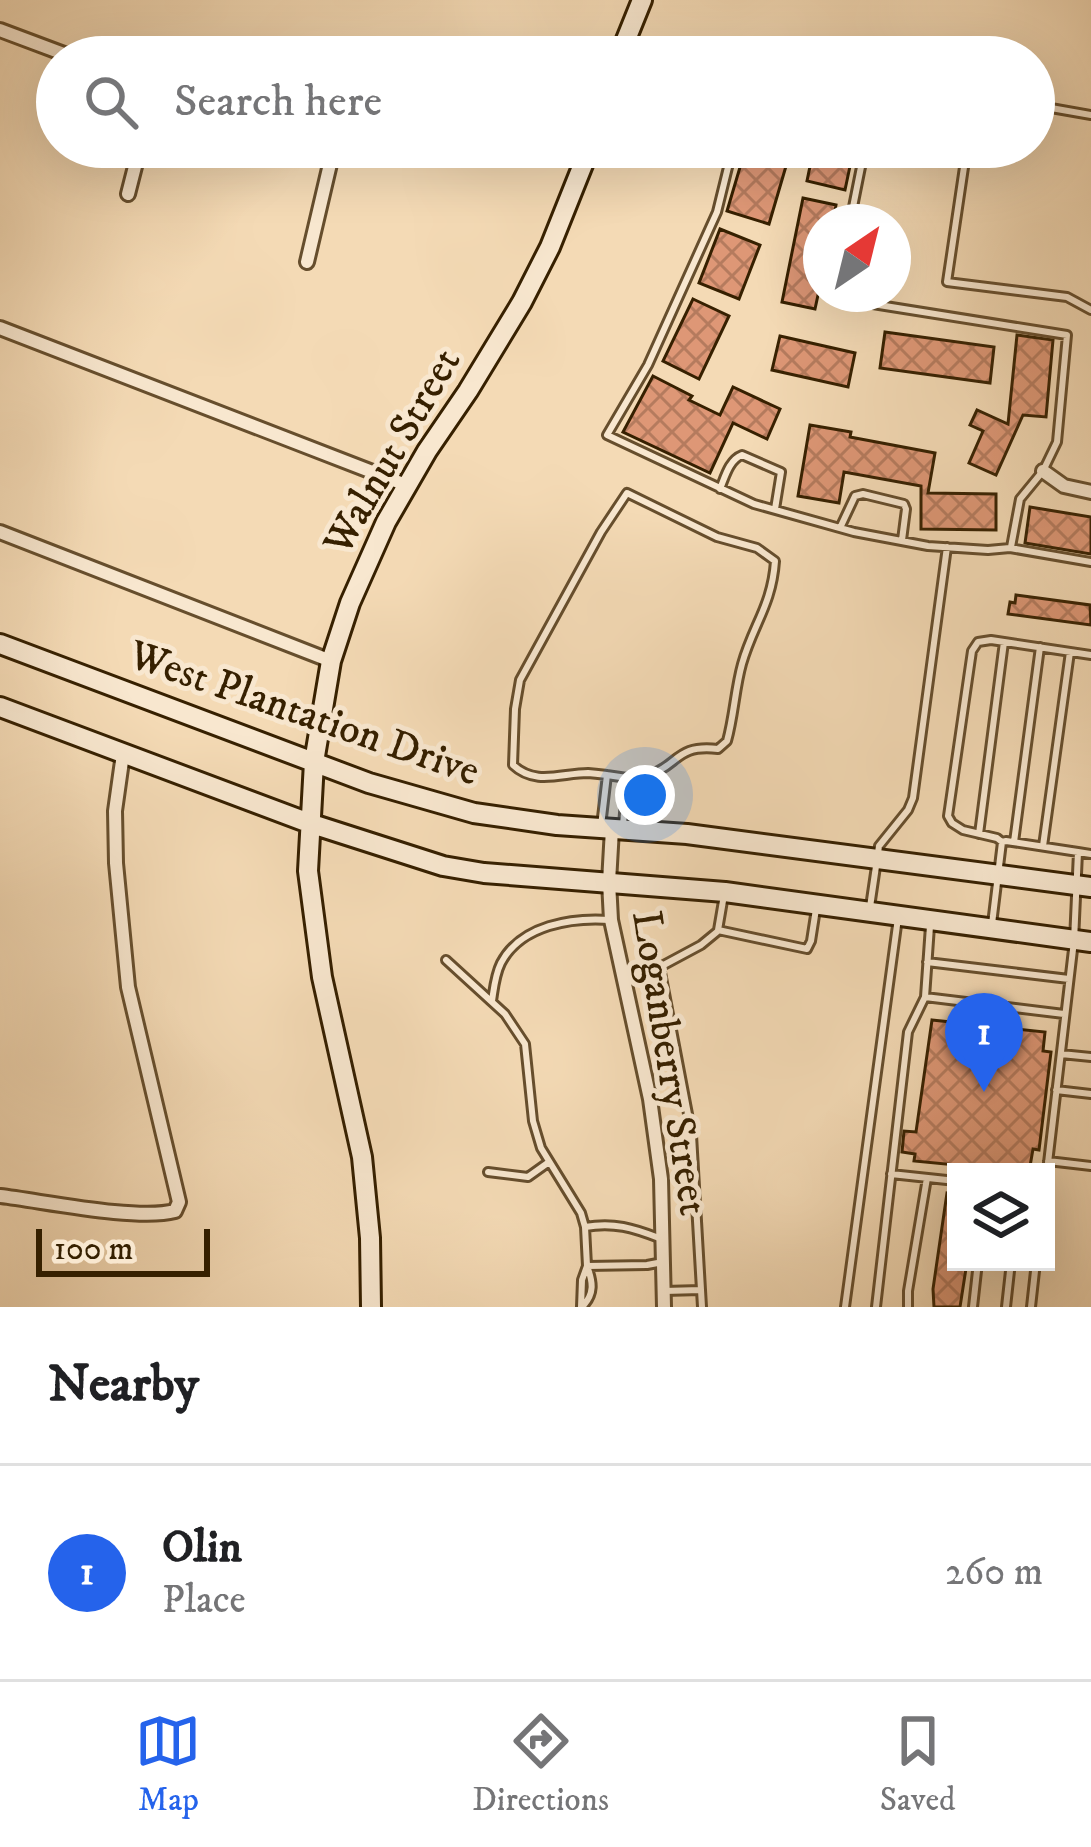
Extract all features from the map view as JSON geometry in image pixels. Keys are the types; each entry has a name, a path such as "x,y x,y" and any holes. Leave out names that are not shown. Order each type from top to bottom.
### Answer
{"main road":[{"path":"627,36 642,0"},
{"name":"Walnut Street","path":"371,1307 362,1156 322,977 308,871 314,762 331,661 368,557 406,484 502,339 550,247 582,168"},
{"name":"West Plantation Drive","path":"0,644 368,783 474,813 557,825 687,834 1083,886"},
{"path":"0,707 309,823 443,866 725,892 1083,941"}],"street":[{"path":"0,30 36,44"},
{"path":"128,194 135,168"},
{"path":"308,262 329,168"},
{"path":"0,328 406,484"},
{"path":"1043,471 1064,486 1091,492"},
{"path":"0,532 331,661"},
{"path":"0,1196 130,1212 167,1213 176,1211 179,1202 128,987 116,863 115,811 123,754"},
{"name":"Loganberry Street","path":"612,828 611,920 657,1145 664,1307"}],"lane":[{"path":"1055,109 1091,115"},
{"path":"729,168 717,212 648,365 607,435 754,504 841,528 902,541 1010,548 1091,562"},
{"path":"854,204 861,168"},
{"path":"964,168 947,282 1067,298 1091,310"},
{"path":"911,310 1067,335 1058,442 1043,471 1019,499 1010,548"},
{"path":"720,489 736,457 742,455 781,472 775,510"},
{"path":"627,493 717,537 757,548 775,561 768,605 742,666 728,741 718,748 688,749 650,776 627,778 522,774 513,765 520,680 627,493"},
{"path":"841,528 855,496 863,494 904,504 902,541"},
{"path":"869,910 875,858 913,798 947,547"},
{"path":"1091,655 978,642 972,651 948,816 956,826 1002,842 1091,854"},
{"path":"979,834 1004,642"},
{"path":"1014,842 1040,647"},
{"path":"1043,846 1070,652"},
{"path":"607,776 612,828"},
{"path":"612,828 627,778"},
{"path":"992,928 1002,842"},
{"path":"1078,852 1083,941 1070,979 1048,1161 1091,1166"},
{"path":"625,973 660,967 701,945 718,930 725,892"},
{"path":"718,930 807,949 817,903"},
{"path":"844,1307 899,914"},
{"path":"876,1307 908,1032 925,998 931,918"},
{"path":"492,1001 503,958 519,942 542,928 565,922 611,920"},
{"path":"446,960 505,1014 525,1044 533,1121 541,1148 585,1227 593,1283 590,1300 582,1307"},
{"path":"927,962 1070,979"},
{"path":"660,967 692,1135 703,1307"},
{"path":"925,998 1065,1015"},
{"path":"1061,1054 1091,1057"},
{"path":"1057,1090 1091,1094"},
{"path":"488,1172 527,1178 549,1162"},
{"path":"891,1174 947,1180"},
{"path":"908,1307 927,1178"},
{"path":"585,1227 629,1226 663,1240"},
{"path":"587,1266 663,1262"},
{"path":"973,1307 977,1271"},
{"path":"1006,1307 1010,1271"},
{"path":"1031,1307 1035,1271"},
{"path":"664,1291 700,1290"}],"building":[{"path":"740,168 785,168 769,224 727,211"},
{"path":"810,168 850,168 845,190 807,181"},
{"path":"803,198 831,204 803,204 803,306 782,302"},
{"path":"720,229 760,245 739,299 699,283"},
{"path":"693,299 729,316 699,379 663,361"},
{"path":"885,332 994,347 990,383 880,368"},
{"path":"1017,335 1053,340 1046,417 1023,415 996,475 969,463 983,431 970,425 977,410 1008,424"},
{"path":"780,336 855,353 848,387 772,370"},
{"path":"653,376 720,415 733,387 780,409 767,439 733,423 710,473 623,432"},
{"path":"810,425 935,453 928,493 996,494 996,530 921,529 921,486 844,472 839,503 798,496"},
{"path":"1030,507 1091,517 1091,554 1025,543"},
{"path":"1016,595 1090,605 1091,625 1008,614"},
{"path":"932,1020 1045,1032 1043,1051 1051,1052 1039,1150 1033,1149 1031,1163 914,1161 915,1154 902,1152 904,1131 916,1132"},
{"path":"947,1193 947,1271 966,1271 960,1307 934,1307"}],"place":[{"name":"Olin","path":"984,1092"}]}
